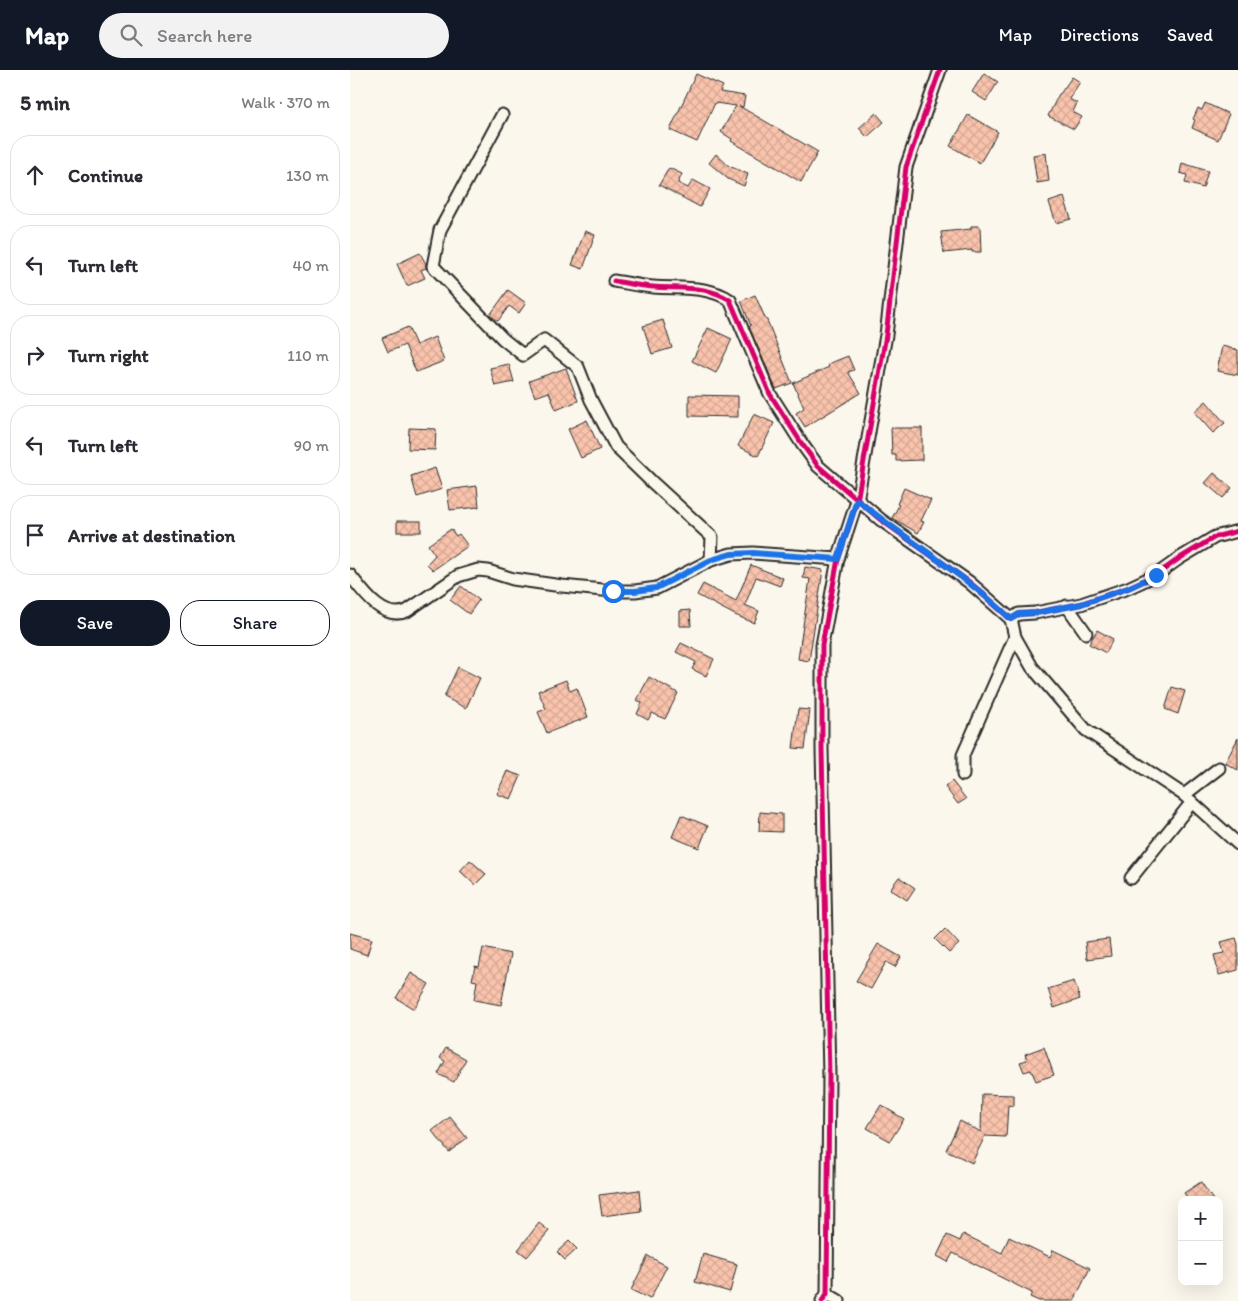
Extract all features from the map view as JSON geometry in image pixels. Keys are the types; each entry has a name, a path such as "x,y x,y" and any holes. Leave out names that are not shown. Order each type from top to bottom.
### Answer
{"street":[{"path":"839,1301 824,1297 829,1076 822,749 822,645 838,559 857,500 886,335 906,167 940,70"},
{"path":"502,115 440,230 433,266 503,339 523,355 544,340 578,367 591,400 616,447 712,537 711,560"},
{"path":"614,281 652,287 700,289 721,294 730,300 770,394 818,466 881,520 969,582 1011,619 1015,637 1032,667 1086,730 1188,799 1238,844"},
{"path":"1011,619 1019,614 1036,613 1081,604 1135,585 1156,575 1215,537 1238,531"},
{"path":"350,576 375,604 385,612 401,614 458,576 478,570 488,571 513,579 562,586 613,591 635,591 656,588 711,560 731,554 753,553 838,559"},
{"path":"1067,606 1086,632"},
{"path":"963,775 963,755 1015,637"},
{"path":"1131,878 1188,799 1219,768"}],"building":[{"path":"984,73 998,82 986,101 972,92"},
{"path":"696,74 723,86 720,92 745,96 743,107 739,106 818,152 801,182 731,141 732,139 721,132 736,106 715,103 697,142 670,130"},
{"path":"1072,77 1080,82 1069,99 1077,103 1073,112 1082,117 1074,129 1048,116 1059,94"},
{"path":"1205,103 1229,114 1218,140 1192,128 1195,120 1193,119 1198,108 1202,110"},
{"path":"876,113 884,122 867,137 859,128"},
{"path":"968,115 998,132 980,163 950,146"},
{"path":"1046,153 1049,181 1037,183 1033,155"},
{"path":"716,154 729,166 748,174 744,186 728,179 709,163"},
{"path":"1182,163 1208,171 1203,188 1185,183 1187,175 1180,173"},
{"path":"669,168 682,174 678,183 688,188 693,180 710,189 700,207 659,185"},
{"path":"1064,197 1071,219 1056,223 1049,202"},
{"path":"971,226 980,226 981,252 972,252 972,250 944,253 941,232 971,229"},
{"path":"585,231 595,235 583,269 572,265"},
{"path":"420,253 426,264 426,268 421,270 425,278 407,286 397,264"},
{"path":"508,290 526,303 519,313 509,306 498,321 490,315"},
{"path":"755,295 792,383 776,389 749,327 751,326 741,301"},
{"path":"663,320 672,348 652,354 643,326"},
{"path":"408,327 416,345 435,337 444,361 416,372 405,345 388,352 382,338"},
{"path":"708,328 732,339 716,373 692,361"},
{"path":"1222,346 1238,350 1238,375 1217,371"},
{"path":"848,356 854,370 848,372 861,393 805,427 796,413 804,408 793,383 829,367 828,364"},
{"path":"509,364 514,382 495,386 490,368"},
{"path":"566,368 578,401 556,410 549,392 535,397 529,381"},
{"path":"689,395 738,396 738,417 689,416"},
{"path":"1206,401 1225,423 1213,433 1194,412"},
{"path":"754,414 774,423 758,456 738,446"},
{"path":"587,420 600,449 581,458 568,429"},
{"path":"409,428 436,429 435,450 408,449"},
{"path":"891,428 922,428 922,460 896,461 896,455 892,455"},
{"path":"435,468 442,489 417,497 411,476"},
{"path":"1214,473 1232,488 1223,498 1205,483"},
{"path":"477,486 479,507 450,510 447,490"},
{"path":"904,488 931,500 921,521 924,522 918,533 892,518 899,505 897,504"},
{"path":"397,521 421,521 421,532 397,532"},
{"path":"451,529 456,536 459,534 468,546 433,570 427,564 435,555 428,545"},
{"path":"751,565 783,578 780,586 756,577 745,605 759,611 754,623 697,595 703,584 736,601"},
{"path":"805,567 823,570 809,661 798,659 810,579 803,578"},
{"path":"461,586 479,600 469,614 450,600"},
{"path":"690,610 691,626 680,626 680,611"},
{"path":"1097,630 1113,639 1106,653 1089,644"},
{"path":"681,643 714,659 706,676 692,669 696,662 676,652"},
{"path":"458,667 480,678 466,708 444,697"},
{"path":"649,677 678,693 665,719 652,713 648,720 637,714 642,703 637,700"},
{"path":"566,680 570,691 577,688 588,717 547,733 538,712 546,709 538,691"},
{"path":"1172,687 1185,691 1178,714 1165,709"},
{"path":"798,709 810,710 805,749 793,748"},
{"path":"1238,738 1238,770 1225,763"},
{"path":"507,771 521,776 511,799 497,794"},
{"path":"952,781 966,799 958,804 945,787"},
{"path":"760,812 782,814 782,832 759,831"},
{"path":"681,815 708,826 699,848 672,837"},
{"path":"470,860 486,874 475,885 460,871"},
{"path":"899,877 915,888 907,900 890,889"},
{"path":"945,929 959,944 949,953 935,939"},
{"path":"350,933 372,939 367,955 350,949"},
{"path":"1236,938 1238,944 1238,970 1219,975 1214,955 1224,953 1221,942"},
{"path":"1109,939 1111,956 1087,959 1085,942"},
{"path":"878,944 901,957 895,967 886,962 871,989 856,981"},
{"path":"483,948 511,954 501,1005 474,1000 477,981 472,980 475,966 479,967"},
{"path":"411,973 429,984 414,1009 396,998"},
{"path":"1074,981 1080,999 1054,1008 1048,989"},
{"path":"1044,1047 1054,1075 1036,1081 1031,1070 1024,1072 1020,1062 1027,1060 1025,1054"},
{"path":"446,1048 466,1059 454,1082 438,1074 445,1061 440,1058"},
{"path":"982,1094 1014,1095 1014,1106 1008,1105 1006,1137 985,1136 972,1163 946,1150 960,1121 981,1132"},
{"path":"881,1105 904,1119 890,1141 867,1128"},
{"path":"450,1117 467,1138 449,1152 432,1131"},
{"path":"1201,1182 1210,1196 1186,1196 1184,1193"},
{"path":"639,1190 641,1211 602,1216 599,1195"},
{"path":"539,1223 549,1231 527,1257 518,1250"},
{"path":"963,1234 1002,1253 1009,1237 1050,1257 1053,1250 1090,1268 1074,1301 1039,1301 1030,1297 1032,1293 953,1253 948,1262 937,1256 947,1235 960,1241"},
{"path":"569,1241 577,1249 565,1260 557,1252"},
{"path":"703,1254 737,1264 730,1292 695,1282"},
{"path":"648,1256 667,1266 650,1299 631,1290"}],"cycle path":[{"path":"822,1301 827,1294 829,1076 822,749 822,645 838,559 857,501 886,335 906,167 940,70"},
{"path":"614,281 648,287 703,290 721,295 730,300 770,394 818,466 881,520 969,582 1011,619 1019,614 1035,613 1081,604 1128,588 1156,575 1215,537 1238,531"}],"route":[{"path":"613,591 635,591 656,588 711,560 731,554 753,553 838,559 857,500 881,520 969,582 1011,619 1019,614 1036,613 1081,604 1128,588 1156,575"}]}
